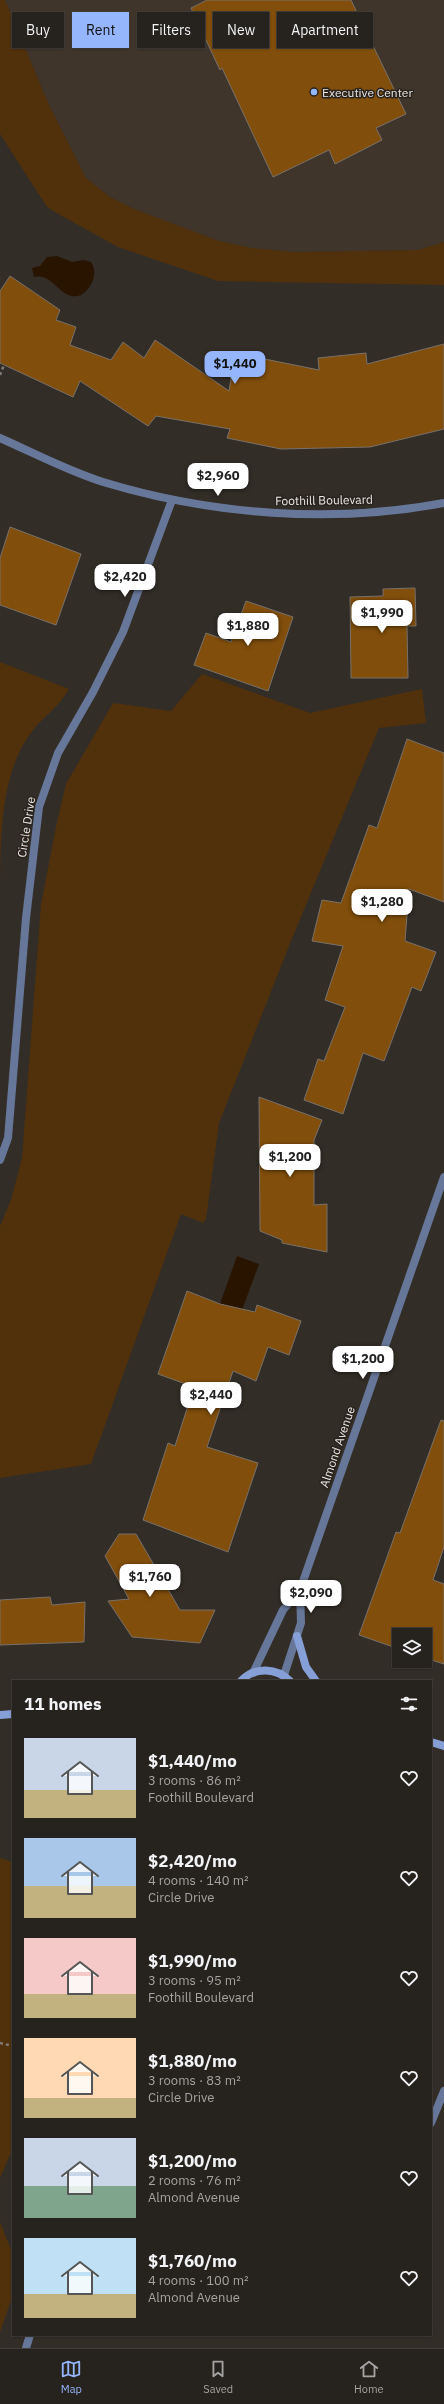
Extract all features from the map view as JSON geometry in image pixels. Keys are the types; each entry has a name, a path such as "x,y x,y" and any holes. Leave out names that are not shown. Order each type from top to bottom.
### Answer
{"street":[{"name":"Foothill Boulevard","path":"0,438 102,481 172,500 222,508 320,514 404,509 444,502"},
{"name":"Circle Drive","path":"0,1160 8,1138 26,918 39,807 58,753 93,692 123,632 172,500"},
{"name":"Almond Avenue","path":"287,1678 301,1623 300,1590 444,1177"},
{"name":"Almond Avenue","path":"253,1673 283,1610 300,1590"},
{"path":"297,1636 306,1667 315,1680"},
{"path":"242,1680 253,1673 273,1670 287,1678"},
{"path":"0,1715 12,1714"},
{"path":"432,1742 444,1746"},
{"path":"432,2121 444,2091"},
{"path":"26,2348 30,2336"}],"path":[{"path":"0,375 4,365"},
{"path":"0,2043 12,2046"}],"shaded area":[{"path":"0,0 5,0 12,17 12,48 25,48 49,105 86,178 110,197 134,209 219,241 252,248 294,252 418,250 444,242 444,285 218,281 118,247 47,207 0,134"},
{"path":"5,0 444,0 444,242 418,250 294,252 252,248 219,241 134,209 110,197 86,178 49,105 25,48 64,48 64,12 12,12 12,17"},
{"path":"57,256 72,262 84,260 91,262 94,271 93,280 88,289 81,295 68,295 47,279 34,277 32,268 40,266 47,257"},
{"path":"0,662 69,689 56,707 33,730 22,747 14,765 4,804 0,886"},
{"path":"202,674 310,713 422,689 426,723 379,728 291,941 219,1123 206,1219 203,1223 181,1214 91,1464 0,1478 0,1226 11,1200 22,1158 41,904 66,784 113,703 171,711"},
{"path":"237,1256 259,1264 238,1321 220,1304"},
{"path":"0,1858 12,1862 12,2150 0,2178"},
{"path":"0,2222 12,2252 12,2298 0,2332"}],"building":[{"name":"Executive Center","path":"207,0 351,0 357,12 277,12 277,48 373,48 373,46 406,114 376,128 382,140 335,164 329,150 273,177 222,68 220,70 205,38 205,12 193,12 191,8"},
{"path":"10,276 60,310 56,320 76,327 70,345 111,360 123,342 144,358 155,340 229,391 235,353 319,370 318,358 366,353 367,364 444,344 444,429 370,447 281,449 227,438 230,429 156,416 148,426 80,381 73,397 0,363 0,291"},
{"path":"10,527 81,554 56,625 0,605 0,558"},
{"path":"415,588 416,626 407,626 408,678 351,678 350,597 383,596 383,589"},
{"path":"246,601 293,617 268,691 194,665 206,633 231,642"},
{"path":"407,739 444,753 444,902 409,889 405,941 436,952 421,991 412,987 384,1061 363,1053 343,1114 304,1100 318,1059 324,1061 345,1007 325,1000 343,946 312,941 322,900 341,903 369,825 377,828"},
{"path":"259,1097 322,1120 314,1140 314,1205 327,1204 327,1252 282,1243 282,1240 260,1231"},
{"path":"187,1291 220,1304 255,1312 257,1305 301,1321 289,1355 268,1347 256,1381 233,1371 207,1447 258,1463 228,1552 143,1520 168,1443 175,1446 194,1387 158,1374"},
{"path":"441,1420 444,1421 444,1547 433,1580 444,1584 444,1664 432,1660 432,1628 392,1628 392,1647 359,1635 396,1532 400,1533"},
{"path":"119,1534 136,1534 180,1610 215,1610 200,1643 132,1637 108,1601 129,1599 105,1556"},
{"path":"50,1597 52,1605 85,1602 84,1642 0,1645 0,1600"}],"place":[{"name":"Executive Center","path":"314,92"}]}
